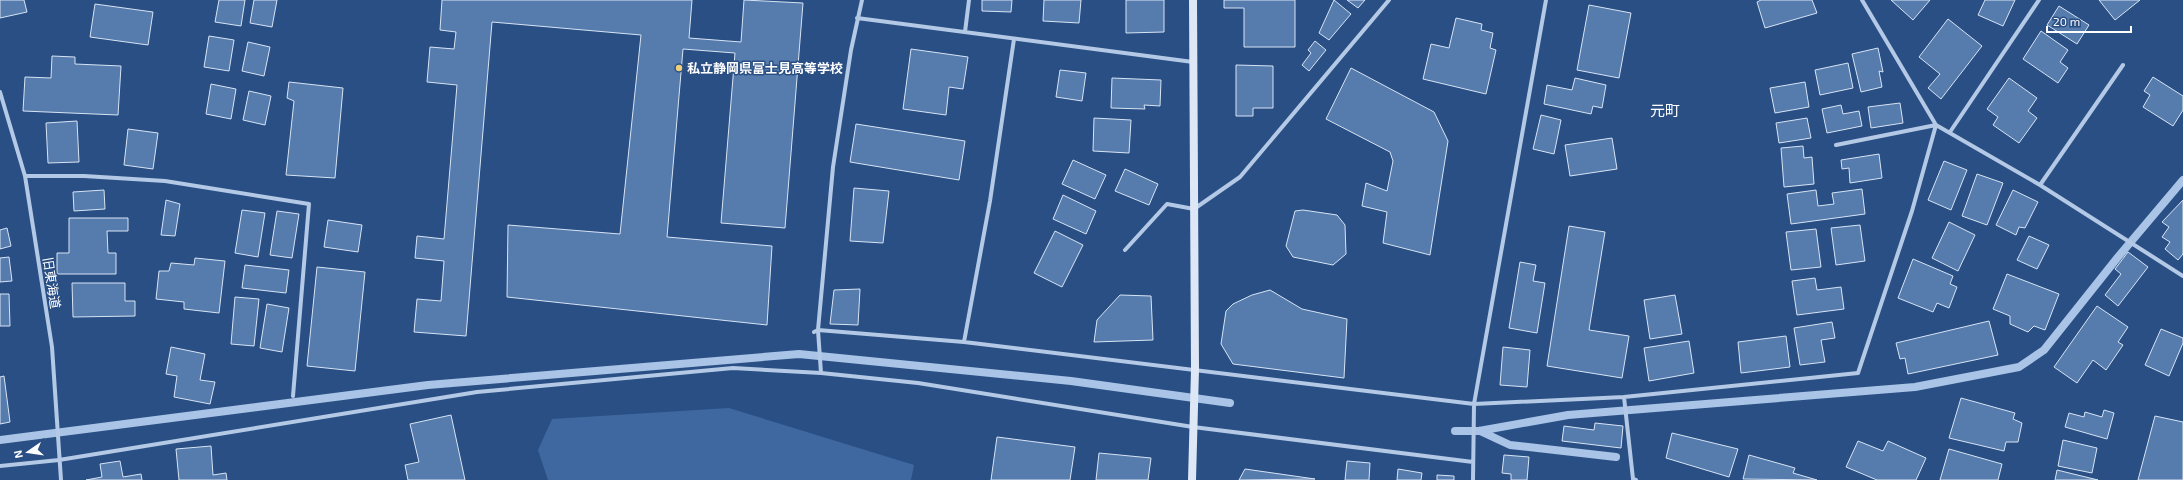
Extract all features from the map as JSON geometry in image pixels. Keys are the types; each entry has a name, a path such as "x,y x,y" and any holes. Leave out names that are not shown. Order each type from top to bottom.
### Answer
{"street":[{"path":"821,373 819,345 816,331 833,167 857,18 862,0"},
{"path":"965,32 969,0"},
{"path":"1192,480 1195,370 1193,0"},
{"path":"1125,250 1167,204 1194,209 1240,176 1389,0"},
{"path":"1473,480 1474,404 1546,0"},
{"path":"1862,0 1936,125 2040,186 2183,276"},
{"path":"1950,132 2039,0"},
{"path":"857,18 1193,62"},
{"path":"964,342 990,202 1014,39"},
{"path":"2040,186 2123,65"},
{"name":"旧東海道","path":"0,92 2,110 24,176 52,347 61,480"},
{"path":"816,331 964,342 1474,404 1624,397 1858,373 1912,211 1936,125"},
{"path":"1836,145 1936,125"},
{"path":"24,176 84,176 165,181 309,204 293,396"},
{"path":"0,466 60,460 477,392 733,368 821,373 918,383 1193,427 1473,462"},
{"path":"1624,397 1633,479 1636,480"}],"shaded area":[{"path":"729,408 914,465 911,480 548,480 538,450 552,419"}],"building":[{"path":"0,0 24,0 27,12 0,18"},
{"path":"219,0 245,0 241,26 215,22"},
{"path":"254,0 277,0 272,27 250,23"},
{"path":"442,0 692,0 689,38 741,42 744,0 803,3 785,228 721,223 735,53 683,49 667,237 772,246 767,325 507,297 508,225 620,234 641,35 492,22 466,336 414,332 417,299 441,301 444,261 415,258 417,236 444,239 457,85 427,82 430,47 454,49 456,32 440,30"},
{"path":"982,0 1012,0 1011,12 982,11"},
{"path":"1044,0 1081,0 1079,23 1043,21"},
{"path":"1126,0 1164,0 1164,32 1126,33"},
{"path":"1224,0 1295,0 1295,47 1244,47 1244,8 1224,8"},
{"path":"1334,0 1351,14 1329,40 1319,33"},
{"path":"1347,0 1365,0 1358,8"},
{"path":"1761,0 1812,0 1817,13 1765,28 1757,2"},
{"path":"1891,0 1930,0 1913,20"},
{"path":"1985,0 2015,0 2003,26 1978,15"},
{"path":"2099,0 2140,0 2115,20"},
{"path":"95,4 153,12 148,45 90,37"},
{"path":"1589,5 1631,13 1619,78 1577,70"},
{"path":"2059,6 2089,25 2077,44 2047,25"},
{"path":"1456,18 1482,24 1481,30 1493,33 1490,48 1496,50 1486,94 1423,79 1431,44 1449,48"},
{"path":"1948,19 1982,46 1941,99 1928,88 1940,74 1919,57"},
{"path":"2041,31 2068,50 2060,62 2068,68 2058,83 2023,59"},
{"path":"209,36 234,40 229,71 204,67"},
{"path":"1315,41 1326,50 1309,71 1302,65 1311,53 1308,50"},
{"path":"248,42 270,47 264,76 242,71"},
{"path":"1878,48 1883,72 1879,71 1882,87 1861,92 1852,54"},
{"path":"911,49 968,57 963,89 949,87 946,115 903,109"},
{"path":"52,56 75,57 75,64 121,66 118,115 23,111 25,77 51,78"},
{"path":"1848,63 1853,88 1820,95 1815,70"},
{"path":"1236,65 1273,66 1273,108 1253,108 1253,116 1236,116"},
{"path":"1351,68 1434,112 1448,141 1430,255 1383,243 1387,212 1362,206 1366,183 1387,191 1393,161 1390,152 1326,119"},
{"path":"1060,70 1086,73 1082,101 1056,97"},
{"path":"2153,77 2183,96 2183,110 2173,126 2143,107 2150,95 2144,91"},
{"path":"1112,78 1161,80 1160,106 1144,105 1145,109 1111,108"},
{"path":"1575,78 1606,85 1602,108 1593,106 1591,114 1544,104 1547,85 1572,90"},
{"path":"2009,78 2037,98 2028,111 2037,118 2019,143 1993,125 1998,117 1987,109"},
{"path":"289,82 343,88 335,178 286,175 294,101 287,98"},
{"path":"1805,82 1809,107 1775,113 1770,88"},
{"path":"211,84 236,89 231,119 206,114"},
{"path":"249,91 271,96 265,125 243,120"},
{"path":"1900,103 1903,123 1871,128 1868,107"},
{"path":"1841,105 1843,114 1859,111 1862,126 1827,133 1822,109"},
{"path":"1541,115 1561,120 1554,154 1533,149"},
{"path":"1094,118 1131,120 1129,153 1093,151"},
{"path":"1807,118 1811,138 1779,143 1776,123"},
{"path":"77,121 79,162 48,163 46,123"},
{"path":"856,124 965,141 959,180 850,162"},
{"path":"128,129 158,133 153,169 124,165"},
{"path":"1612,138 1617,169 1570,176 1565,145"},
{"path":"1803,146 1804,158 1812,157 1814,184 1784,187 1781,148"},
{"path":"1879,154 1882,178 1850,183 1849,168 1842,169 1841,160"},
{"path":"1073,160 1106,175 1095,199 1062,184"},
{"path":"1944,161 1967,170 1951,210 1928,200"},
{"path":"1125,169 1158,184 1149,205 1115,191"},
{"path":"1977,174 2003,183 1987,225 1962,216"},
{"path":"854,188 889,191 883,243 850,241"},
{"path":"1862,189 1865,214 1791,224 1787,194 1816,190 1818,206 1834,204 1832,193"},
{"path":"104,190 105,209 74,211 73,192"},
{"path":"2013,190 2038,202 2025,228 2019,227 2016,235 1996,225"},
{"path":"1063,195 1096,211 1086,234 1053,219"},
{"path":"166,200 180,204 175,236 161,235"},
{"path":"2183,200 2183,254 2178,260 2165,249 2170,242 2162,237 2169,227 2162,222"},
{"path":"242,210 265,213 258,257 235,253"},
{"path":"1303,210 1337,215 1345,225 1346,254 1333,265 1293,257 1286,246 1295,211"},
{"path":"277,211 299,214 292,258 270,255"},
{"path":"69,218 128,218 128,231 107,231 108,253 116,253 116,274 57,274 57,253 69,253"},
{"path":"328,220 362,225 358,252 324,247"},
{"path":"1949,222 1975,235 1958,271 1932,258"},
{"path":"1860,225 1865,261 1836,265 1831,228"},
{"path":"1569,226 1605,232 1589,330 1629,336 1622,378 1547,366"},
{"path":"7,228 11,246 0,249 0,230"},
{"path":"1816,229 1821,267 1791,270 1786,232"},
{"path":"1055,231 1083,245 1062,287 1034,273"},
{"path":"2029,236 2049,245 2037,269 2017,260"},
{"path":"2128,252 2148,267 2118,306 2105,295 2121,274 2115,269"},
{"path":"9,257 12,281 0,282 0,258"},
{"path":"195,258 225,261 219,313 184,309 184,302 156,299 159,271 169,271 171,263 194,265"},
{"path":"1913,259 1953,276 1950,284 1957,287 1949,308 1937,303 1933,312 1898,298"},
{"path":"1520,262 1536,265 1533,281 1545,283 1537,333 1509,328"},
{"path":"245,265 289,270 286,293 242,288"},
{"path":"317,267 365,272 355,371 307,366"},
{"path":"2007,274 2059,294 2045,330 2034,326 2028,332 2010,324 2010,316 1993,309"},
{"path":"1815,278 1817,290 1841,287 1844,309 1797,315 1792,281"},
{"path":"72,283 125,283 125,301 135,301 135,316 73,317"},
{"path":"860,289 858,325 830,324 834,290"},
{"path":"1270,290 1302,309 1347,319 1344,378 1233,364 1221,344 1226,311 1233,304 1252,295"},
{"path":"0,294 9,294 10,326 0,326"},
{"path":"1120,295 1151,296 1153,340 1094,342 1097,320"},
{"path":"1675,295 1682,334 1650,339 1644,300"},
{"path":"235,297 259,299 254,346 231,344"},
{"path":"267,304 289,308 282,352 260,348"},
{"path":"2097,306 2128,327 2118,342 2123,345 2106,370 2093,360 2077,383 2054,367"},
{"path":"1989,321 1998,355 1908,374 1905,358 1900,359 1896,343"},
{"path":"1832,322 1835,338 1821,340 1825,362 1800,365 1794,328"},
{"path":"2161,329 2183,338 2183,343 2169,376 2145,365"},
{"path":"1786,336 1790,367 1741,373 1738,342"},
{"path":"1689,341 1694,373 1649,381 1644,348"},
{"path":"171,347 205,354 200,380 215,382 210,404 174,397 177,376 166,374"},
{"path":"1503,347 1530,350 1527,387 1500,385"},
{"path":"4,376 10,422 0,424 0,377"},
{"path":"1961,398 2015,413 2013,419 2022,423 2018,442 2006,442 2004,451 1949,438"},
{"path":"2104,410 2114,413 2107,439 2065,427 2069,413 2084,417 2085,412 2102,417"},
{"path":"451,415 465,480 408,480 405,465 419,462 410,424"},
{"path":"2155,416 2183,422 2183,480 2138,480"},
{"path":"1595,423 1623,426 1621,448 1562,441 1564,426 1594,430"},
{"path":"1672,433 1738,449 1729,477 1666,458"},
{"path":"997,437 1075,447 1070,480 991,480"},
{"path":"2063,440 2097,448 2092,473 2058,466"},
{"path":"1858,441 1883,451 1888,441 1926,458 1916,480 1877,480 1846,467"},
{"path":"211,446 213,475 226,473 227,480 179,480 176,449"},
{"path":"1949,449 2002,464 1998,480 1940,480"},
{"path":"1099,453 1151,458 1148,480 1096,480"},
{"path":"1504,455 1529,457 1527,480 1511,480 1511,474 1502,473"},
{"path":"1749,455 1795,468 1793,473 1817,480 1743,479"},
{"path":"120,461 123,477 141,474 142,480 86,480 102,477 100,464"},
{"path":"1347,461 1370,463 1369,480 1345,480"},
{"path":"1245,469 1315,479 1239,480"},
{"path":"1398,469 1422,473 1421,480 1397,480"},
{"path":"2057,470 2098,480 2055,480"},
{"path":"1437,475 1454,476 1454,480 1437,480"}],"waterway":[{"path":"1455,431 1479,431 1568,415 1915,387 2019,367 2044,350 2118,257 2183,180"},
{"path":"0,440 428,385 799,354 1071,381 1230,403"},
{"path":"1480,431 1510,445 1616,457"}],"place":[{"name":"私立静岡県富士見高等学校","path":"679,68"}],"district":[{"name":"元町","path":"1665,111"}]}
